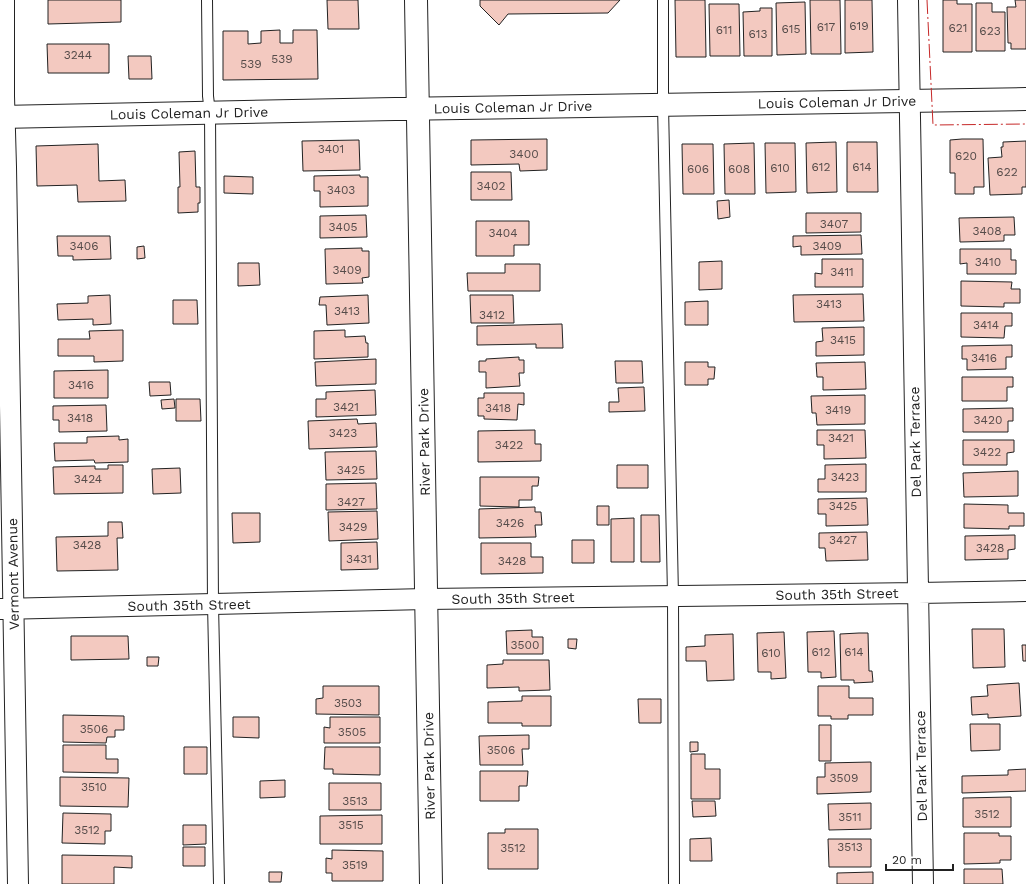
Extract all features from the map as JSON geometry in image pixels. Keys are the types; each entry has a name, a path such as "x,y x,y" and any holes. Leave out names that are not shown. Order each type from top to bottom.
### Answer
{"street":[{"name":"Vermont Avenue","path":"4,0 2,117 6,167 7,609 18,884"},
{"name":"River Park Drive","path":"416,0 431,884"},
{"name":"Del Park Terrace","path":"908,0 923,884"},
{"name":"Louis Coleman Jr Drive","path":"2,117 418,108 1026,99"},
{"name":"South 35th Street","path":"7,609 426,599 1026,591"}],"lane":[{"path":"207,0 208,96 210,113 213,604 219,884"},
{"path":"662,0 673,596 674,884"}],"building":[{"path":"48,0 121,0 121,22 48,24"},
{"path":"327,0 358,0 359,29 328,29"},
{"path":"480,0 620,0 608,13 508,14 499,25 480,6"},
{"path":"675,0 705,0 706,57 676,57"},
{"path":"810,0 840,0 841,54 811,54"},
{"path":"845,0 872,0 873,52 845,53"},
{"path":"943,0 957,0 957,4 972,4 972,52 943,52"},
{"path":"1015,0 1026,0 1026,49 1011,49 1011,43 1008,43 1007,7 1016,7"},
{"path":"805,2 806,54 777,55 776,3"},
{"path":"976,3 992,3 992,12 1005,12 1005,51 976,51"},
{"path":"709,4 739,4 740,56 710,56"},
{"path":"760,8 772,8 772,56 744,56 743,12 760,11"},
{"path":"280,30 280,43 293,43 293,30 317,30 318,79 223,80 223,31 248,31 248,44 261,43 261,31"},
{"path":"47,44 109,44 109,73 48,73"},
{"path":"128,56 151,56 152,79 129,79"},
{"path":"547,139 547,170 520,171 519,164 471,165 471,140"},
{"path":"983,139 984,187 974,187 974,194 955,194 955,173 950,173 950,140"},
{"path":"359,140 360,170 303,171 302,141"},
{"path":"1026,141 1026,187 1022,187 1022,194 990,195 988,158 1002,157 1001,147 1003,147 1003,142"},
{"path":"836,142 837,192 807,193 806,143"},
{"path":"847,142 877,142 878,192 847,192"},
{"path":"754,143 755,194 725,194 724,144"},
{"path":"765,143 795,143 796,192 766,193"},
{"path":"98,144 99,181 125,180 126,201 78,202 77,185 37,186 36,146"},
{"path":"682,144 713,144 714,194 683,194"},
{"path":"195,151 196,187 200,187 200,203 198,203 198,212 178,213 178,187 180,187 179,152"},
{"path":"471,172 511,172 512,200 471,200"},
{"path":"360,175 360,177 368,177 368,206 320,207 320,191 314,191 314,176"},
{"path":"224,176 253,177 253,194 224,193"},
{"path":"729,200 730,217 718,219 717,201"},
{"path":"806,213 861,213 861,232 806,233"},
{"path":"366,215 367,237 320,238 320,216"},
{"path":"1014,217 1015,235 1004,235 1004,241 960,242 959,218"},
{"path":"476,221 529,221 529,245 514,245 514,256 476,256"},
{"path":"861,235 862,254 801,255 801,246 793,247 793,236"},
{"path":"57,236 110,236 111,259 73,260 73,256 58,256"},
{"path":"144,246 145,258 137,259 137,247"},
{"path":"362,248 362,251 369,251 369,277 362,278 363,283 326,284 325,249"},
{"path":"960,249 1011,249 1011,260 1016,260 1016,274 967,274 967,263 960,264"},
{"path":"822,259 863,259 863,287 815,287 815,273 822,274"},
{"path":"722,261 722,289 699,290 699,262"},
{"path":"238,263 259,263 260,285 238,286"},
{"path":"505,264 540,264 540,291 468,291 467,273 505,273"},
{"path":"961,281 1012,282 1011,289 1020,289 1020,303 1004,303 1004,307 961,306"},
{"path":"863,294 864,321 794,322 793,295"},
{"path":"110,295 111,324 93,325 93,319 58,320 57,304 88,303 88,296"},
{"path":"368,295 369,323 327,325 326,305 319,305 320,297"},
{"path":"470,295 513,295 514,323 471,323"},
{"path":"173,300 197,300 198,324 173,324"},
{"path":"708,301 708,325 685,325 685,302"},
{"path":"961,313 1012,313 1012,326 1005,326 1004,338 961,337"},
{"path":"562,324 563,348 536,348 536,344 477,345 477,326"},
{"path":"864,327 864,355 816,356 816,342 823,341 822,328"},
{"path":"123,330 123,361 94,362 94,356 58,356 58,339 90,339 89,331"},
{"path":"345,330 345,337 365,336 366,343 368,343 368,357 314,359 314,331"},
{"path":"1012,345 1012,357 1006,357 1006,369 967,370 967,359 962,359 962,346"},
{"path":"519,357 519,360 524,360 524,373 519,373 520,386 486,388 486,372 479,372 479,361 486,361 486,359"},
{"path":"376,359 376,384 316,386 315,362"},
{"path":"615,361 642,361 643,383 616,383"},
{"path":"685,362 708,362 708,367 715,367 714,379 708,379 708,385 685,385"},
{"path":"865,362 866,389 823,390 823,377 817,377 816,363"},
{"path":"108,370 108,398 54,398 54,371"},
{"path":"962,377 1013,377 1013,387 1007,387 1007,401 962,401"},
{"path":"149,382 170,382 171,395 150,396"},
{"path":"644,387 645,411 609,412 609,402 619,402 618,388"},
{"path":"375,390 376,415 316,417 316,399 326,399 326,392"},
{"path":"484,393 524,393 524,405 518,404 517,420 484,419 484,416 478,416 478,398 484,398"},
{"path":"865,395 865,424 817,425 816,413 812,413 811,396"},
{"path":"174,399 175,408 162,409 161,400"},
{"path":"176,399 200,399 201,421 176,421"},
{"path":"106,405 107,431 59,432 59,420 53,420 53,406"},
{"path":"1013,408 1013,421 1008,421 1008,432 963,432 963,409"},
{"path":"357,419 358,424 376,423 377,447 309,449 308,421"},
{"path":"535,430 535,444 541,444 541,461 478,462 478,431"},
{"path":"817,430 865,430 866,458 824,459 824,445 817,445"},
{"path":"119,436 119,440 128,439 128,462 95,463 94,460 55,461 54,443 87,443 87,437"},
{"path":"963,440 1014,440 1014,452 1007,453 1007,465 963,465"},
{"path":"376,451 377,479 326,480 325,452"},
{"path":"866,464 866,492 818,492 818,479 825,479 825,465"},
{"path":"108,465 123,465 123,493 54,494 53,467 95,466 95,469 108,469"},
{"path":"617,465 648,465 648,488 617,488"},
{"path":"180,468 181,493 153,494 152,469"},
{"path":"1018,471 1018,496 964,497 963,473"},
{"path":"480,477 539,477 538,486 532,486 532,500 519,500 519,507 480,506"},
{"path":"376,483 377,509 326,510 326,484"},
{"path":"867,498 868,525 826,526 826,514 818,514 818,499"},
{"path":"964,504 1008,505 1008,513 1024,513 1024,526 1009,526 1009,529 964,528"},
{"path":"597,506 609,506 609,525 597,525"},
{"path":"535,507 535,512 541,512 542,525 535,525 536,537 479,538 479,509"},
{"path":"377,511 378,539 329,541 328,512"},
{"path":"232,513 260,513 260,542 233,543"},
{"path":"641,515 659,515 660,562 641,562"},
{"path":"634,518 634,562 611,562 611,519"},
{"path":"108,522 122,522 123,538 117,538 118,570 57,571 56,537 108,536"},
{"path":"867,532 868,560 826,561 825,548 819,548 819,533"},
{"path":"1015,535 1015,549 1008,550 1008,559 965,560 965,536"},
{"path":"572,540 594,540 594,563 572,563"},
{"path":"377,542 378,569 341,570 341,543"},
{"path":"481,543 531,543 531,557 543,557 543,573 481,574"},
{"path":"972,629 1004,629 1005,667 973,668"},
{"path":"532,630 532,637 543,637 543,654 507,654 506,631"},
{"path":"834,631 836,677 821,678 821,672 808,672 807,632"},
{"path":"784,632 786,678 771,679 771,672 758,672 757,633"},
{"path":"868,633 869,671 872,671 873,682 854,683 854,680 841,680 840,634"},
{"path":"733,634 734,680 707,681 706,661 686,661 686,647 705,646 705,635"},
{"path":"71,636 128,636 129,659 71,660"},
{"path":"568,639 577,639 576,649 568,648"},
{"path":"1022,645 1026,645 1026,661 1023,661"},
{"path":"147,657 159,657 158,666 147,666"},
{"path":"503,660 549,660 550,690 519,691 519,687 487,688 487,665 503,664"},
{"path":"1019,683 1021,716 988,718 988,714 972,715 971,697 988,696 987,685"},
{"path":"323,686 379,686 379,715 316,714 316,699 323,698"},
{"path":"818,686 849,686 849,698 873,698 873,715 848,715 848,719 831,719 831,716 818,716"},
{"path":"522,696 551,696 551,726 522,726 522,723 488,723 488,702 522,701"},
{"path":"638,699 661,699 661,723 639,723"},
{"path":"63,715 124,716 124,730 115,730 115,737 107,737 106,743 63,742"},
{"path":"233,717 259,717 259,738 233,737"},
{"path":"330,717 380,717 380,743 324,743 324,727 330,728"},
{"path":"970,724 1000,724 1000,750 971,751"},
{"path":"819,725 831,725 831,761 819,761"},
{"path":"529,735 529,749 522,749 523,765 480,765 479,736"},
{"path":"690,742 698,742 698,751 690,752"},
{"path":"63,745 106,745 106,759 118,759 118,773 63,772"},
{"path":"184,747 207,747 207,774 184,774"},
{"path":"325,747 380,747 380,775 333,774 333,769 324,769"},
{"path":"691,754 705,754 705,769 720,769 720,799 691,799"},
{"path":"871,762 871,792 817,794 817,777 825,777 825,763"},
{"path":"1026,769 1026,791 962,793 962,776 1008,775 1008,770"},
{"path":"480,771 528,771 527,786 519,786 519,801 480,801"},
{"path":"60,777 129,778 128,807 60,806"},
{"path":"285,780 285,797 260,798 260,781"},
{"path":"329,783 381,783 381,810 329,810"},
{"path":"1011,797 1011,827 963,827 963,798"},
{"path":"692,801 715,801 716,816 693,817"},
{"path":"871,803 871,829 829,830 828,804"},
{"path":"63,813 111,814 111,831 105,831 105,844 62,843"},
{"path":"382,815 382,844 320,844 320,816"},
{"path":"183,825 206,825 206,844 183,845"},
{"path":"505,829 538,829 538,869 488,869 488,833 505,833"},
{"path":"964,833 999,833 999,836 1011,836 1011,860 1000,860 1000,863 964,864"},
{"path":"711,838 712,861 690,861 690,839"},
{"path":"828,839 871,839 871,867 829,867"},
{"path":"183,847 205,847 205,866 183,866"},
{"path":"332,850 383,851 383,881 332,881 332,873 326,873 326,858 332,859"},
{"path":"62,855 132,856 132,868 114,867 114,884 62,884"},
{"path":"964,869 1002,869 1003,884 964,884"},
{"path":"269,872 282,872 281,882 269,882"},
{"path":"873,872 873,884 837,884 837,873"}],"power":[{"path":"927,0 933,125 1026,124"}]}
